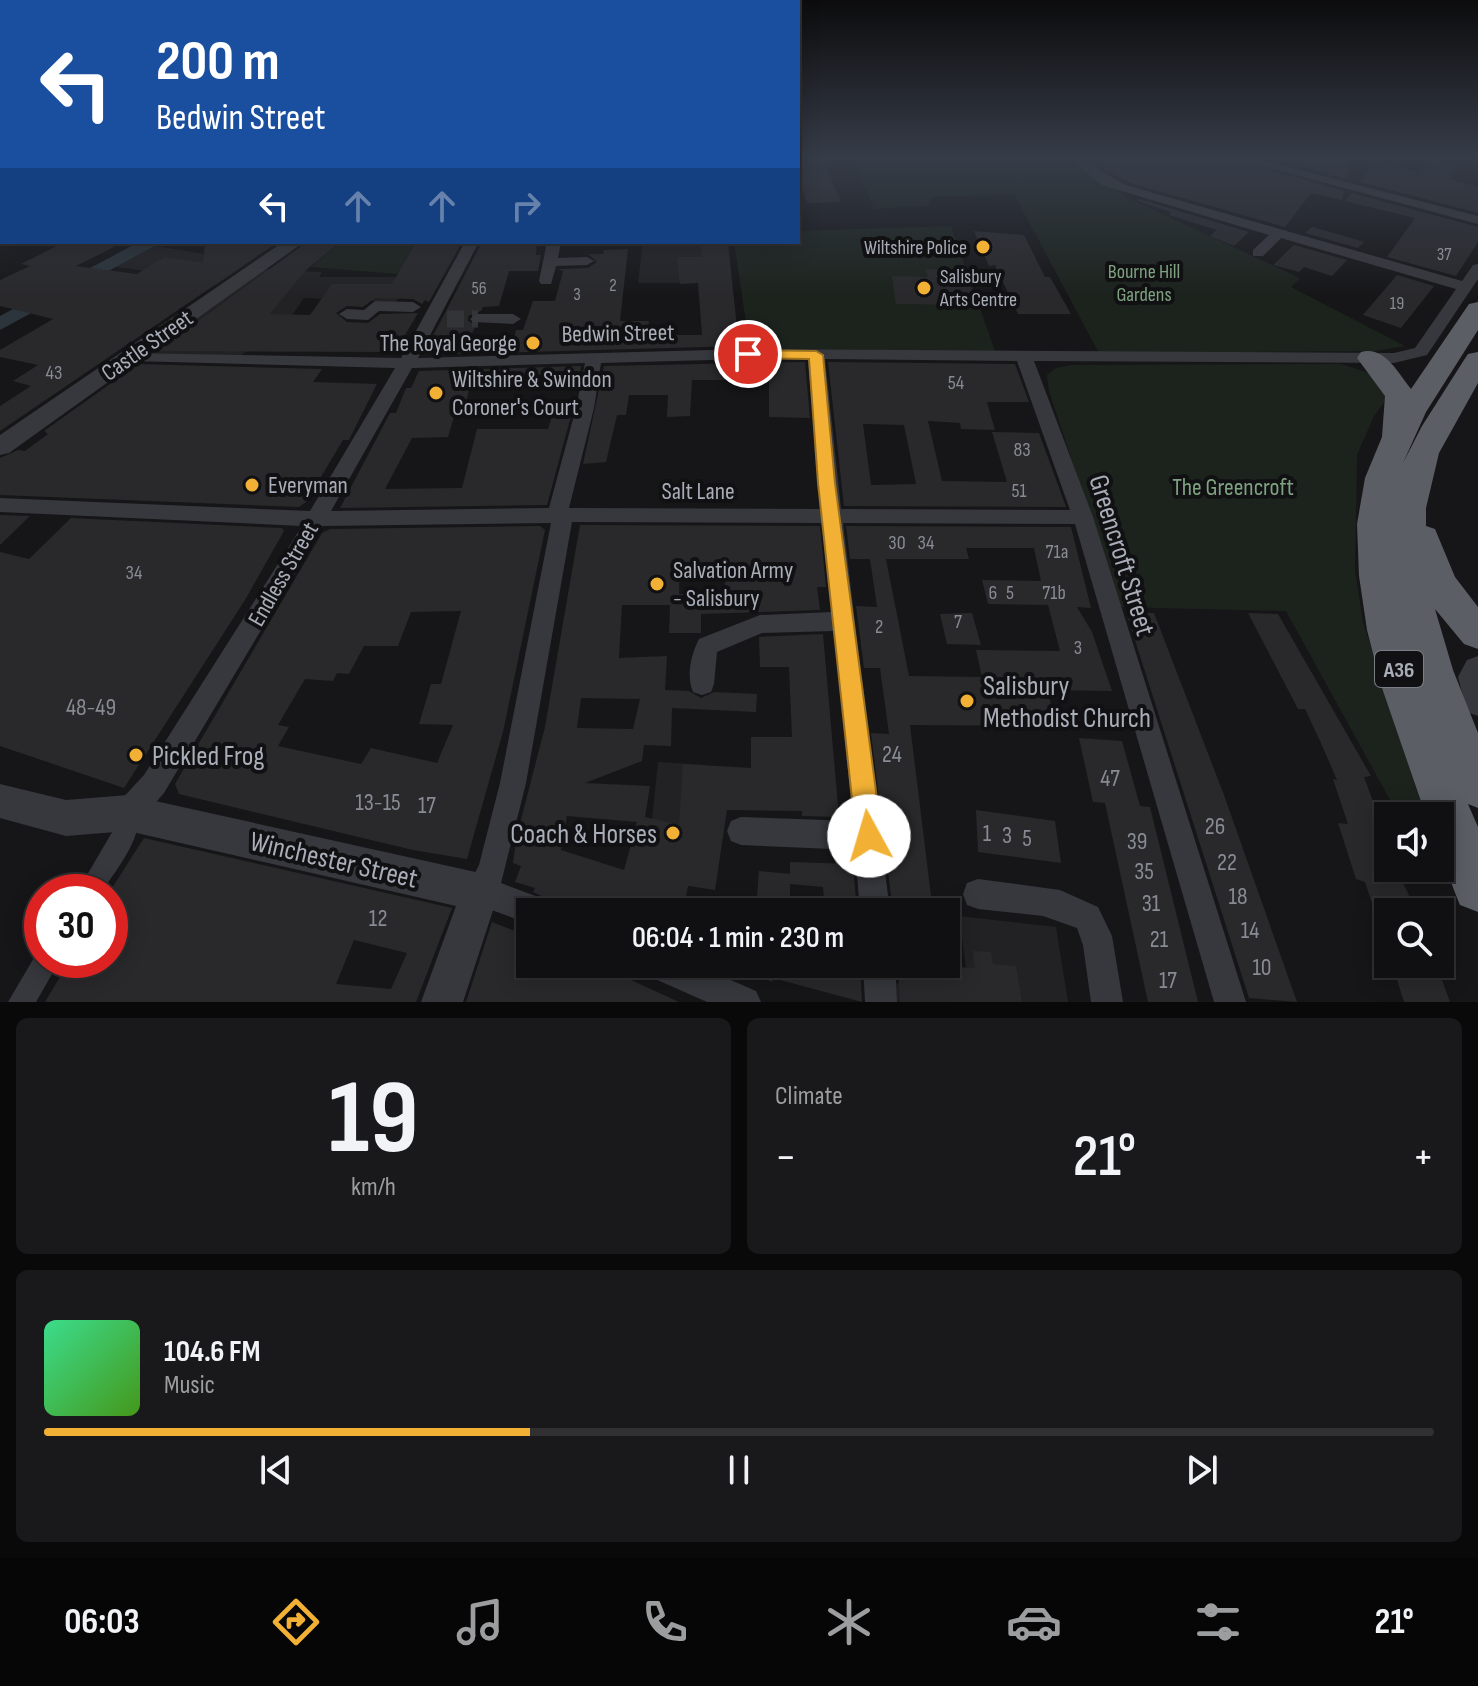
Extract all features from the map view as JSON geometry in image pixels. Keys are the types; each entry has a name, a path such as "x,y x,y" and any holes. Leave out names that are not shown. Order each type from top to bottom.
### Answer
{"highway":[{"name":"A36","path":"1471,299 1395,442 1378,494 1375,543 1379,599 1411,709 1478,887"},
{"path":"1371,358 1400,395 1395,442"},
{"name":"A36","path":"1478,360 1419,465 1410,499 1410,564 1419,625 1433,673 1478,786"},
{"path":"1410,499 1435,579 1447,599 1478,633"}],"street":[{"path":"1174,203 1279,232 1471,299"},
{"path":"1411,203 1478,220"},
{"path":"1258,253 1279,232"},
{"name":"Castle Street","path":"0,447 292,244"},
{"name":"Endless Street","path":"128,813 154,784 272,596 471,244"},
{"path":"546,281 554,244"},
{"path":"550,262 587,261"},
{"name":"Bedwin Street","path":"131,356 405,363 816,355 1403,357 1421,352 1471,299 1478,268"},
{"path":"347,314 368,315 375,306 431,312"},
{"path":"478,319 513,319"},
{"path":"816,355 874,898"},
{"path":"442,1002 480,892 492,870 513,783 563,515 559,508 585,408 594,357"},
{"name":"Greencroft Street","path":"1024,357 1083,517 1230,1002"},
{"name":"Salt Lane","path":"0,505 314,519 563,515 1083,517"},
{"path":"702,684 703,657 707,646 760,624 845,621"},
{"path":"1478,669 1474,677 1478,702"},
{"name":"Winchester Street","path":"0,801 66,818 128,813 516,902"},
{"path":"100,874 125,833 128,813"},
{"path":"741,831 869,836"},
{"path":"978,894 1067,906 1084,912 1094,925 1107,1002"},
{"path":"21,1002 36,978"},
{"path":"689,978 745,1002"},
{"path":"880,978 881,1002"}],"shaded area":[{"path":"135,244 158,244 0,330 0,316"},
{"path":"643,244 728,244 732,283 638,283"},
{"path":"155,246 247,263 216,285 169,278 172,274 115,267"},
{"path":"263,269 322,272 319,277 410,277 396,302 304,298 286,324 240,356 150,354 149,349"},
{"name":"Coach & Horses","path":"658,762 706,765 686,898 634,898 652,819"},
{"path":"960,916 1056,927 1068,1002 894,1002 893,983 926,985 942,978 960,978 960,971 966,968"}],"green space":[{"name":"Bourne Hill Gardens","path":"871,203 930,203 929,206 874,209"},
{"name":"Bourne Hill Gardens","path":"1019,203 1138,203 1300,278 1291,287 1405,346 1375,351 1099,353"},
{"path":"951,226 995,351 750,349 734,244 800,244 800,231"},
{"path":"338,244 415,244 398,274 311,267"},
{"name":"The Greencroft","path":"1341,364 1366,372 1392,392 1374,416 1357,455 1355,571 1363,622 1421,802 1391,802 1286,611 1120,607 1049,391 1047,375 1056,368 1072,365"}],"building":[{"path":"1142,203 1152,203 1249,232 1234,246 1210,236 1217,230 1169,215 1171,212"},
{"path":"1200,203 1304,203 1285,227"},
{"path":"1352,203 1388,203 1478,227 1478,242 1456,276 1387,257 1415,218"},
{"path":"1439,203 1478,203 1478,213"},
{"path":"1312,227 1364,242 1358,248 1305,233"},
{"path":"974,231 1024,235 1045,277 1050,277 1071,314 1018,314 995,265 989,266"},
{"path":"120,244 76,266 137,274 164,257 203,263 205,244 275,244 0,431 0,406 31,386 13,381 38,365 0,357 0,350 53,319 0,306 0,280 30,266 21,264 59,245"},
{"path":"304,244 338,244 305,271 270,314 310,315 332,284 392,284 415,244 461,244 429,302 425,300 422,304 413,299 375,298 363,307 347,306 336,313 347,322 368,323 380,314 418,313 395,352 157,351"},
{"path":"481,244 537,244 536,255 541,255 538,271 509,271 499,306 483,307 481,311 468,316 468,321 476,325 470,338 514,338 516,330 523,330 533,301 555,301 563,271 558,269 588,268 597,262 588,254 628,249 620,321 649,321 647,334 702,335 698,283 680,284 677,257 702,257 701,244 728,244 739,346 423,355"},
{"path":"1294,245 1347,260 1332,276 1304,267 1299,272 1273,265"},
{"name":"Salisbury Arts Centre","path":"925,269 965,270 977,305 896,304 892,276 928,277"},
{"path":"1397,275 1434,286 1401,328 1363,315"},
{"path":"805,362 810,418 769,417 769,380 692,380 690,416 667,417 668,395 629,395 626,415 617,415 606,462 583,464 604,366"},
{"path":"828,362 1015,364 1029,402 987,402 995,430 961,429 960,423 928,421 942,481 1007,482 992,432 1039,433 1066,507 844,506","holes":["863,424 904,425 916,484 871,485"]},
{"path":"138,364 322,369 313,382 377,384 349,440 343,440 306,502 299,507 0,495 0,458 18,450 25,451 48,434 44,431"},
{"path":"581,366 579,380 514,383 515,379 471,380 467,399 458,403 448,437 412,438 385,489 462,488 477,429 548,429 552,416 571,416 547,505 340,508 390,413 396,413 406,388 411,388 419,371"},
{"path":"0,515 30,516 0,545"},
{"path":"71,518 282,528 284,531 245,600 124,788 0,746 0,552 29,559"},
{"path":"580,525 820,526 826,587 817,587 820,610 701,614 701,633 669,633 670,605 622,605 619,658 667,656 665,690 689,691 701,698 714,692 757,694 756,712 672,708 671,746 644,745 642,761 585,783 650,786 645,817 679,825 683,764 751,768 751,737 792,737 789,667 760,667 759,637 823,634 839,817 802,816 802,811 727,810 715,890 688,886 686,898 546,898 533,892 535,888 515,882 521,866 513,863 517,835 545,727","holes":["725,562 725,593 679,594 680,563","581,698 640,699 633,729 577,728","567,816 637,822 624,870 561,850"]},
{"path":"540,526 545,530 503,732 467,859 413,850 179,794 175,784 322,533 330,529","holes":["461,611 441,684 431,684 419,724 453,725 437,763 371,748 361,764 278,746 289,727 278,725 305,679 333,681 337,673 349,674 364,646 398,646 411,612"]},
{"path":"846,526 1071,527 1091,608 1077,607 1092,632 1112,691 1047,690 1057,726 910,725 931,898 891,898 871,733 889,734 880,668 864,668 856,606 877,607 870,559 850,559","holes":["966,548 1034,548 1041,581 982,580 988,604 1048,605 1060,651 976,650 982,677 909,676 886,559 969,559"]},
{"path":"1126,612 1154,613 1224,795 1297,1002 1249,998"},
{"path":"972,613 981,645 947,644 940,614"},
{"path":"1248,613 1278,614 1371,776 1364,777 1374,804 1374,882 1403,882 1410,898 1374,898 1374,909 1365,882 1356,879 1338,823 1348,824 1333,779 1337,780 1305,709 1298,709"},
{"path":"1079,738 1122,741 1140,806 1150,807 1198,1002 1148,1002 1105,803 1093,802"},
{"path":"976,810 1055,821 1061,863 978,852"},
{"path":"144,838 452,908 416,1002 45,1002 59,978 128,978 128,874 121,874","holes":["354,940 407,953 391,989 336,984"]},
{"path":"790,862 853,864 856,898 824,898 823,887 790,884 790,898 757,898 759,871 790,874"},
{"path":"492,922 516,931 516,978 627,978 679,1002 466,1002"},
{"path":"973,951 991,952 993,964 1016,966 1022,1002 900,1002 899,978 960,978 960,967 975,968"},
{"path":"773,978 861,978 862,1002"},
{"path":"1396,978 1441,978 1450,1002 1404,1002"}],"tunnel":[{"path":"447,319 478,319"}],"place":[{"name":"Wiltshire Police","path":"983,247"},
{"name":"Salisbury Arts Centre","path":"924,288"},
{"name":"The Royal George","path":"533,343"},
{"name":"Wiltshire & Swindon Coroner's Court","path":"436,393"},
{"name":"Everyman","path":"252,485"},
{"name":"Salvation Army - Salisbury","path":"657,584"},
{"name":"Salisbury Methodist Church","path":"967,701"},
{"name":"Pickled Frog","path":"136,755"},
{"name":"Coach & Horses","path":"673,833"}],"route":[{"path":"748,354 816,355 827,483 869,836"}]}
